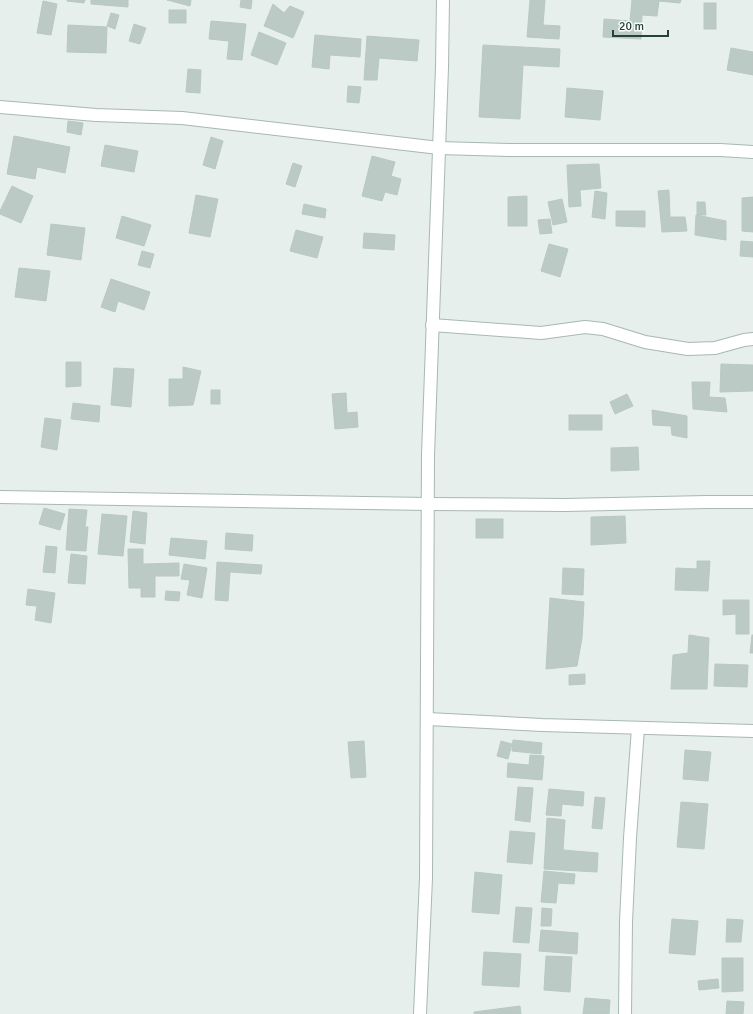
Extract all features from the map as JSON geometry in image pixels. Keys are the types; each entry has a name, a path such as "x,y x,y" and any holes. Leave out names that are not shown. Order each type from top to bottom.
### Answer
{"street":[{"path":"420,1014 426,878 428,718 428,455 442,67 443,0"},
{"path":"0,107 96,115 182,118 438,148 509,150 704,150 753,152"},
{"path":"432,325 541,333 585,327 603,329 645,342 688,349 715,348 753,339"},
{"path":"0,497 565,505 753,502"},
{"path":"428,718 638,728 753,731"},
{"path":"626,1014 626,922 638,728"}],"building":[{"path":"67,0 85,0 84,3"},
{"path":"91,0 128,0 128,7 91,4"},
{"path":"167,0 191,0 190,6"},
{"path":"241,0 252,0 251,9 240,7"},
{"path":"530,0 545,0 543,25 560,26 559,39 527,37"},
{"path":"632,0 681,0 680,3 659,1 657,16 642,15 641,39 603,37 604,19 630,21"},
{"path":"43,1 57,4 51,35 37,33"},
{"path":"704,3 716,3 716,29 704,29"},
{"path":"273,4 284,13 290,6 304,12 293,38 264,26"},
{"path":"169,10 186,10 186,23 169,23"},
{"path":"111,13 119,15 115,29 107,26"},
{"path":"211,21 246,24 242,60 227,59 229,41 209,39"},
{"path":"134,24 146,28 140,44 129,41"},
{"path":"68,25 107,27 106,53 67,52"},
{"path":"259,32 286,43 277,65 251,55"},
{"path":"315,35 361,39 360,57 330,55 329,69 312,67"},
{"path":"367,36 419,40 417,61 379,58 377,80 364,80"},
{"path":"483,45 560,49 559,67 523,65 520,119 479,117"},
{"path":"731,48 753,52 753,75 727,70"},
{"path":"188,69 201,70 200,93 186,92"},
{"path":"348,86 361,87 359,103 347,102"},
{"path":"567,88 603,91 600,120 565,117"},
{"path":"68,121 83,123 81,135 67,132"},
{"path":"14,136 70,147 65,173 37,167 35,179 7,174"},
{"path":"211,137 223,141 215,169 203,165"},
{"path":"105,145 138,151 134,172 101,166"},
{"path":"372,156 395,162 391,176 401,179 397,195 385,192 382,201 362,196"},
{"path":"293,163 302,166 295,187 286,184"},
{"path":"599,164 601,188 580,190 581,206 569,207 567,165"},
{"path":"12,186 33,196 21,223 0,214"},
{"path":"669,190 670,217 685,217 687,231 662,232 658,191"},
{"path":"595,191 607,193 605,219 592,217"},
{"path":"196,195 218,199 210,237 189,233"},
{"path":"527,196 527,226 508,226 508,197"},
{"path":"753,197 753,232 742,231 742,198"},
{"path":"562,199 567,222 553,225 548,202"},
{"path":"697,202 705,202 706,215 697,215"},
{"path":"304,204 326,209 325,218 302,214"},
{"path":"616,211 645,211 645,227 616,226"},
{"path":"696,215 726,221 726,240 695,235"},
{"path":"122,216 151,225 144,246 116,238"},
{"path":"550,219 552,233 540,234 538,220"},
{"path":"51,224 85,228 81,260 47,255"},
{"path":"296,230 323,237 317,258 290,251"},
{"path":"364,233 395,235 394,250 363,248"},
{"path":"741,241 753,242 753,257 740,256"},
{"path":"549,244 568,249 560,277 541,271"},
{"path":"142,251 154,254 150,268 138,265"},
{"path":"19,268 50,271 46,301 15,297"},
{"path":"111,279 150,292 144,310 118,301 115,312 101,307"},
{"path":"66,362 81,362 81,386 66,387"},
{"path":"721,364 753,365 753,391 720,392"},
{"path":"183,367 201,371 193,405 169,406 169,379 183,379"},
{"path":"114,368 134,369 131,407 111,405"},
{"path":"692,382 710,382 709,397 725,398 727,412 693,409"},
{"path":"211,390 220,390 220,404 211,404"},
{"path":"346,393 347,413 357,412 358,427 335,429 332,394"},
{"path":"627,394 633,406 615,414 610,402"},
{"path":"73,403 100,406 99,422 71,419"},
{"path":"652,410 687,416 687,438 672,435 671,426 653,425"},
{"path":"569,415 602,415 602,430 569,430"},
{"path":"45,418 61,420 57,450 41,447"},
{"path":"638,447 639,470 611,471 611,448"},
{"path":"44,508 65,514 60,530 39,524"},
{"path":"69,509 87,510 85,527 88,527 86,551 66,550"},
{"path":"133,511 147,513 145,544 130,542"},
{"path":"102,514 127,516 123,556 98,554"},
{"path":"625,516 626,543 591,545 591,517"},
{"path":"476,519 503,519 503,538 476,538"},
{"path":"226,533 253,535 252,551 225,549"},
{"path":"171,538 207,541 205,559 169,555"},
{"path":"46,546 57,547 55,573 43,572"},
{"path":"128,549 143,549 143,564 179,563 179,576 155,576 155,597 141,597 141,588 129,588"},
{"path":"71,554 87,556 85,584 68,583"},
{"path":"697,561 710,561 708,591 675,590 676,568 697,569"},
{"path":"217,562 262,565 261,574 230,572 228,601 215,600"},
{"path":"184,564 207,568 202,598 187,595 190,580 181,579"},
{"path":"563,568 584,569 583,595 562,594"},
{"path":"28,589 55,593 51,623 35,620 37,606 26,605"},
{"path":"166,591 180,592 179,601 165,600"},
{"path":"550,598 584,602 582,638 577,666 546,669"},
{"path":"723,600 749,600 749,634 736,634 736,614 723,615"},
{"path":"689,635 709,638 707,689 671,689 673,655 688,653"},
{"path":"752,635 753,653 750,653"},
{"path":"715,664 748,665 747,687 714,686"},
{"path":"585,674 585,684 569,685 569,675"},
{"path":"513,740 542,743 541,754 512,751"},
{"path":"364,741 366,777 351,778 348,742"},
{"path":"501,741 512,744 508,759 497,756"},
{"path":"685,750 711,752 708,781 683,779"},
{"path":"530,755 544,756 542,780 507,777 508,763 529,765"},
{"path":"518,787 533,788 530,822 515,820"},
{"path":"549,789 584,792 583,806 562,804 561,816 546,815"},
{"path":"595,797 605,798 602,829 592,828"},
{"path":"681,802 708,804 704,849 677,847"},
{"path":"547,818 565,820 563,850 598,853 597,872 544,869"},
{"path":"510,831 535,833 532,864 507,862"},
{"path":"544,871 575,874 574,884 558,883 556,903 541,902"},
{"path":"475,872 502,875 499,914 472,912"},
{"path":"516,907 532,908 529,943 513,942"},
{"path":"542,908 552,909 551,926 541,926"},
{"path":"672,919 698,921 695,955 669,953"},
{"path":"727,919 743,920 741,942 726,942"},
{"path":"541,930 578,933 577,954 539,951"},
{"path":"484,952 521,954 519,987 482,985"},
{"path":"546,956 572,957 570,992 544,990"},
{"path":"722,958 743,958 743,991 722,992"},
{"path":"718,979 719,988 699,990 698,981"},
{"path":"585,998 610,1000 609,1014 583,1014"},
{"path":"727,1001 744,1002 743,1014 726,1014"},
{"path":"520,1006 521,1014 474,1014 474,1012"}]}
